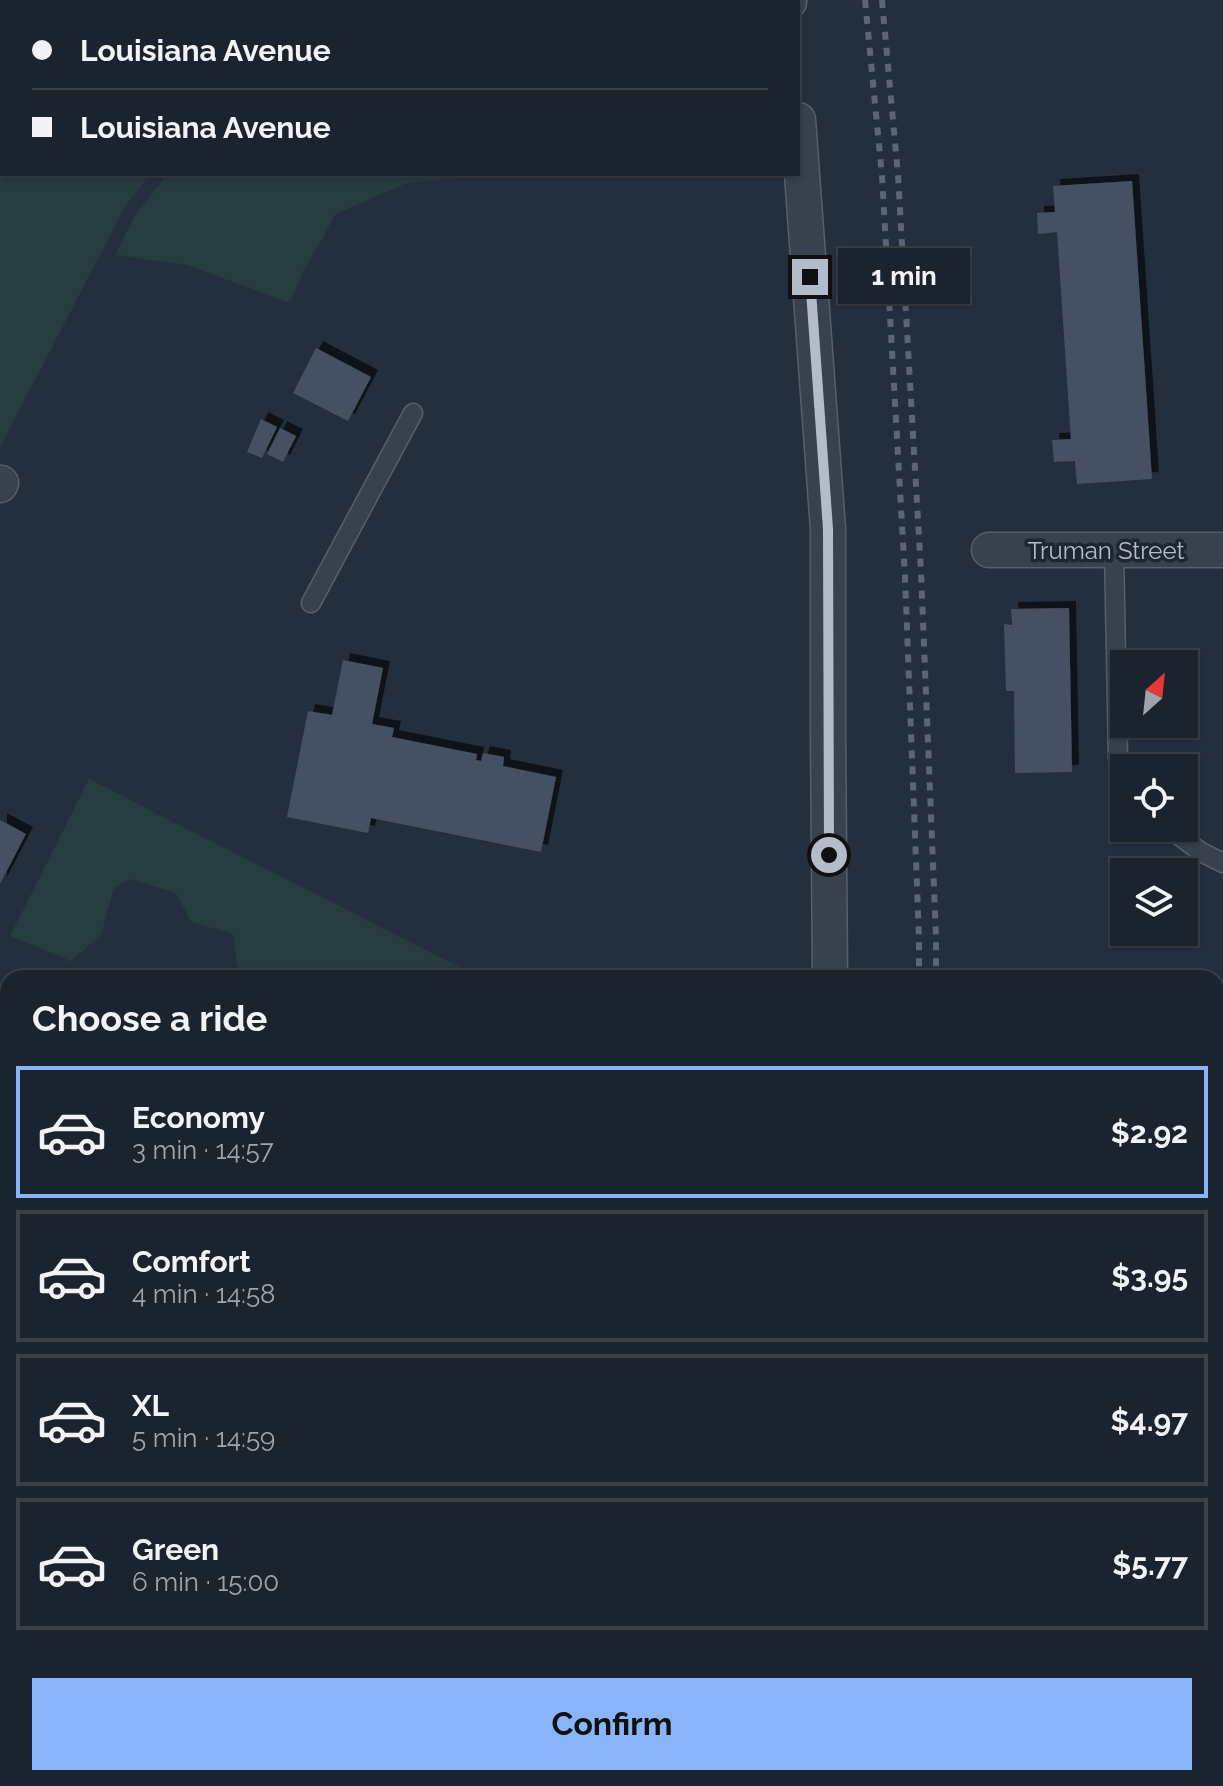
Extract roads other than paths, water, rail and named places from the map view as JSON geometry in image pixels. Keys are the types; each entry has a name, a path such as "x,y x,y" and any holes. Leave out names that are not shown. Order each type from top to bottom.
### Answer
{"street":[{"path":"800,147 828,529 830,970"},
{"name":"Truman Street","path":"989,550 1223,550"}],"lane":[{"path":"311,603 413,413"},
{"path":"1114,550 1118,754"},
{"path":"1188,842 1223,863"}],"railway":[{"path":"865,0 882,176 905,577 919,970"},
{"path":"882,0 898,175 921,572 936,970"}]}
